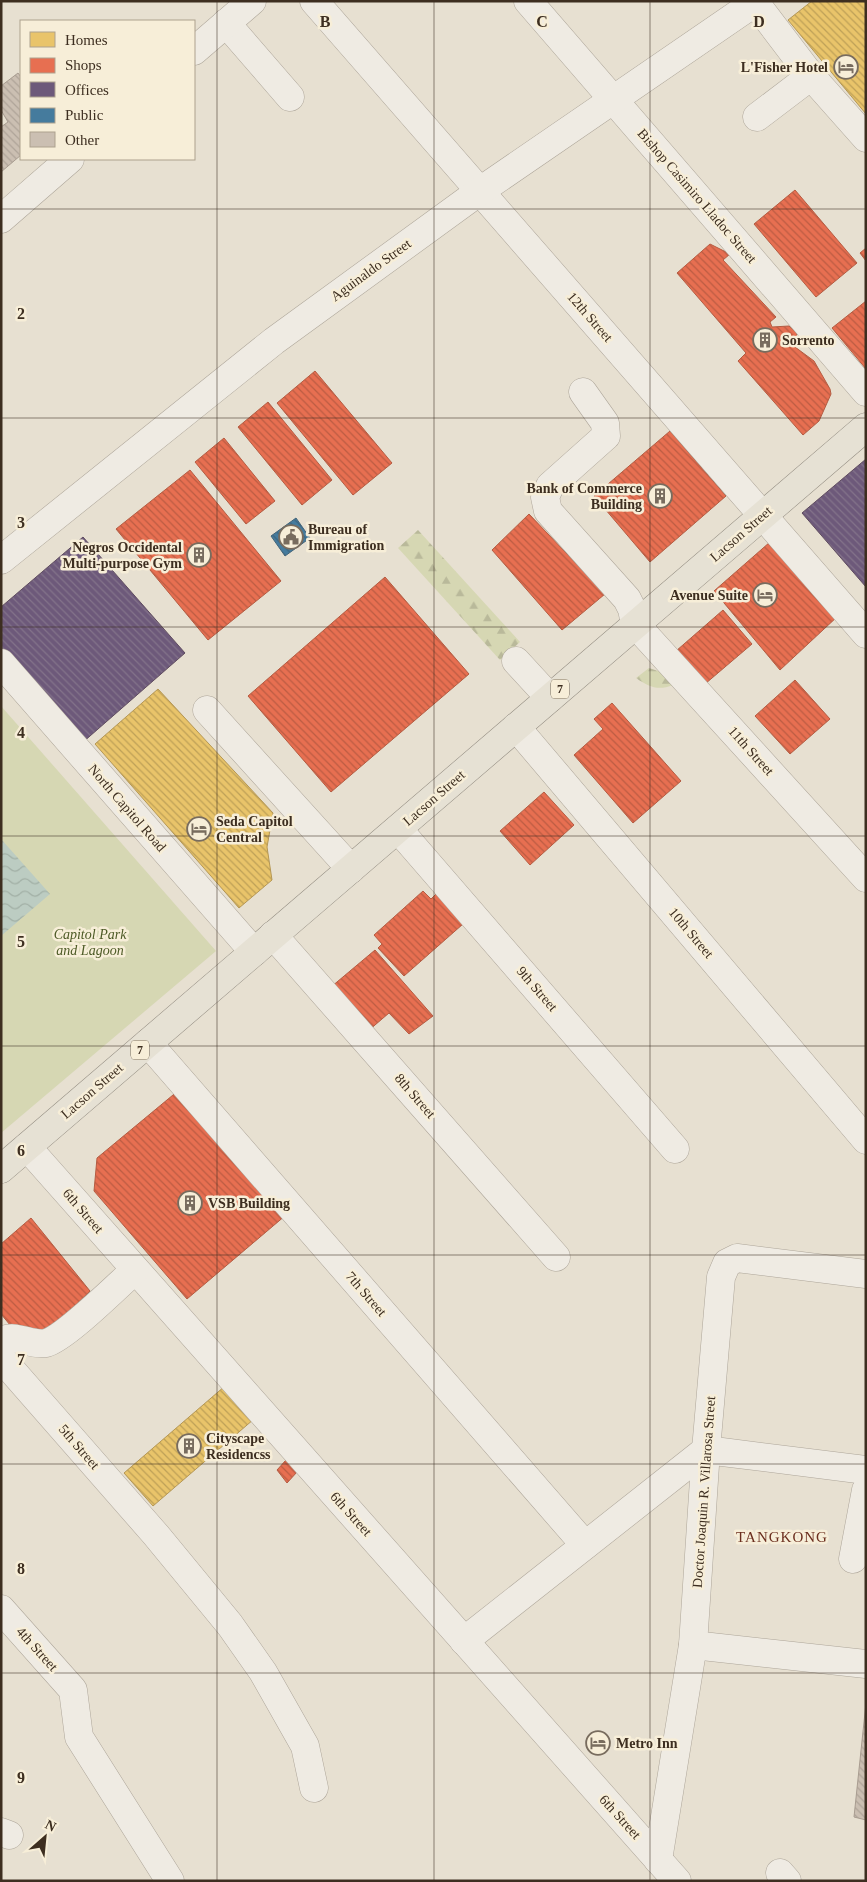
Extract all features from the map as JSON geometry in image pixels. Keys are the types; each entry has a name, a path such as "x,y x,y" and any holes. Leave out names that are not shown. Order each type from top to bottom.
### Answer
{"main road":[{"name":"Lacson Street","path":"1,1170 866,426"}],"street":[{"path":"195,50 252,1"},
{"name":"12th Street","path":"314,1 866,634"},
{"name":"Bishop Casimiro Lladoc Street","path":"528,1 866,392"},
{"path":"755,2 811,76 866,138"},
{"name":"Aguinaldo Street","path":"1,560 274,341 480,191 755,2"},
{"path":"226,23 290,97"},
{"path":"757,117 811,76"},
{"path":"1,219 69,160"},
{"path":"583,392 605,423 606,436 550,486 546,497 548,511 627,599 636,624"},
{"name":"11th Street","path":"636,624 866,878"},
{"path":"516,661 550,698"},
{"name":"North Capitol Road","path":"1,663 264,944"},
{"path":"207,710 351,869"},
{"name":"10th Street","path":"516,727 866,1140"},
{"name":"9th Street","path":"398,829 675,1149"},
{"name":"8th Street","path":"264,944 556,1257"},
{"name":"7th Street","path":"148,1043 585,1545"},
{"name":"6th Street","path":"27,1148 677,1881"},
{"name":"Doctor Joaquin R. Villarosa Street","path":"658,1860 692,1645 721,1277 726,1263 737,1258 866,1274"},
{"path":"1,1341 15,1338 45,1343 61,1336 135,1270"},
{"name":"5th Street","path":"1,1358 156,1535 230,1625 263,1672 305,1746 314,1788"},
{"path":"464,1641 706,1450 866,1470"},
{"path":"853,1559 866,1490"},
{"name":"4th Street","path":"1,1609 73,1690 79,1738 170,1881"},
{"path":"692,1645 866,1664"}],"green space":[{"path":"418,530 520,642 500,660 398,548"},
{"path":"649,668 661,672 673,685 658,688 645,684 636,678"},
{"name":"Capitol Park and Lagoon","path":"1,706 216,951 1,1133"}],"water":[{"path":"1,839 50,894 1,936"}],"building: Homes":[{"name":"L'Fisher Hotel","path":"812,1 866,1 866,114 788,20"},
{"path":"158,689 273,813 267,847 272,880 239,908 95,744"},
{"name":"Cityscape Residencss","path":"225,1386 254,1419 153,1506 124,1473"}],"building: Shops":[{"path":"795,190 857,263 816,297 754,224"},
{"name":"Sorrento","path":"710,244 730,254 723,260 776,317 770,322 772,327 789,326 797,333 795,347 814,361 830,389 831,394 819,421 803,435 738,361 746,353 677,273"},
{"path":"866,248 866,261 860,253"},
{"path":"866,301 866,369 832,328"},
{"path":"315,371 392,463 353,495 277,403"},
{"path":"268,402 332,480 302,505 238,427"},
{"name":"Bank of Commerce Building","path":"670,431 726,496 650,562 594,496"},
{"path":"224,438 275,501 246,524 195,462"},
{"name":"Negros Occidental Multi-purpose Gym","path":"190,470 281,581 208,640 116,529"},
{"path":"529,514 605,594 562,630 492,550"},
{"path":"770,542 838,616 780,670 714,591"},
{"path":"385,577 469,674 331,792 248,696"},
{"path":"723,610 752,644 705,684 676,651"},
{"path":"795,680 830,719 790,754 755,716"},
{"path":"612,703 681,781 633,823 574,755 603,729 594,719"},
{"path":"544,792 574,825 530,865 500,831"},
{"path":"423,891 431,899 436,894 463,924 404,976 378,948 382,944 374,935"},
{"path":"375,950 433,1016 409,1034 389,1013 368,1031 331,987"},
{"name":"VSB Building","path":"179,1090 286,1215 187,1299 94,1191 97,1158"},
{"path":"31,1218 90,1291 47,1333 15,1331 1,1314 1,1244"},
{"path":"286,1460 297,1472 287,1483 277,1470"}],"building: Offices":[{"path":"866,459 866,587 802,513"},
{"path":"83,537 185,653 82,743 1,650 1,607"}],"building: Public":[{"name":"Bureau of Immigration","path":"296,518 310,538 285,556 271,536"}],"building: Other":[{"path":"18,73 20,76 20,156 1,172 1,127 8,122 1,110 1,86"},
{"path":"866,1703 866,1820 854,1817"}],"place":[{"name":"L'Fisher Hotel","path":"846,67"},
{"name":"Sorrento","path":"765,340"},
{"name":"Bank of Commerce Building","path":"660,496"},
{"name":"Bureau of Immigration","path":"291,537"},
{"name":"Negros Occidental Multi-purpose Gym","path":"199,555"},
{"name":"Avenue Suite","path":"765,595"},
{"name":"Seda Capitol Central","path":"199,829"},
{"name":"VSB Building","path":"190,1203"},
{"name":"Cityscape Residencss","path":"189,1446"},
{"name":"Metro Inn","path":"598,1743"}],"district":[{"name":"TANGKONG","path":"782,1537"}]}
